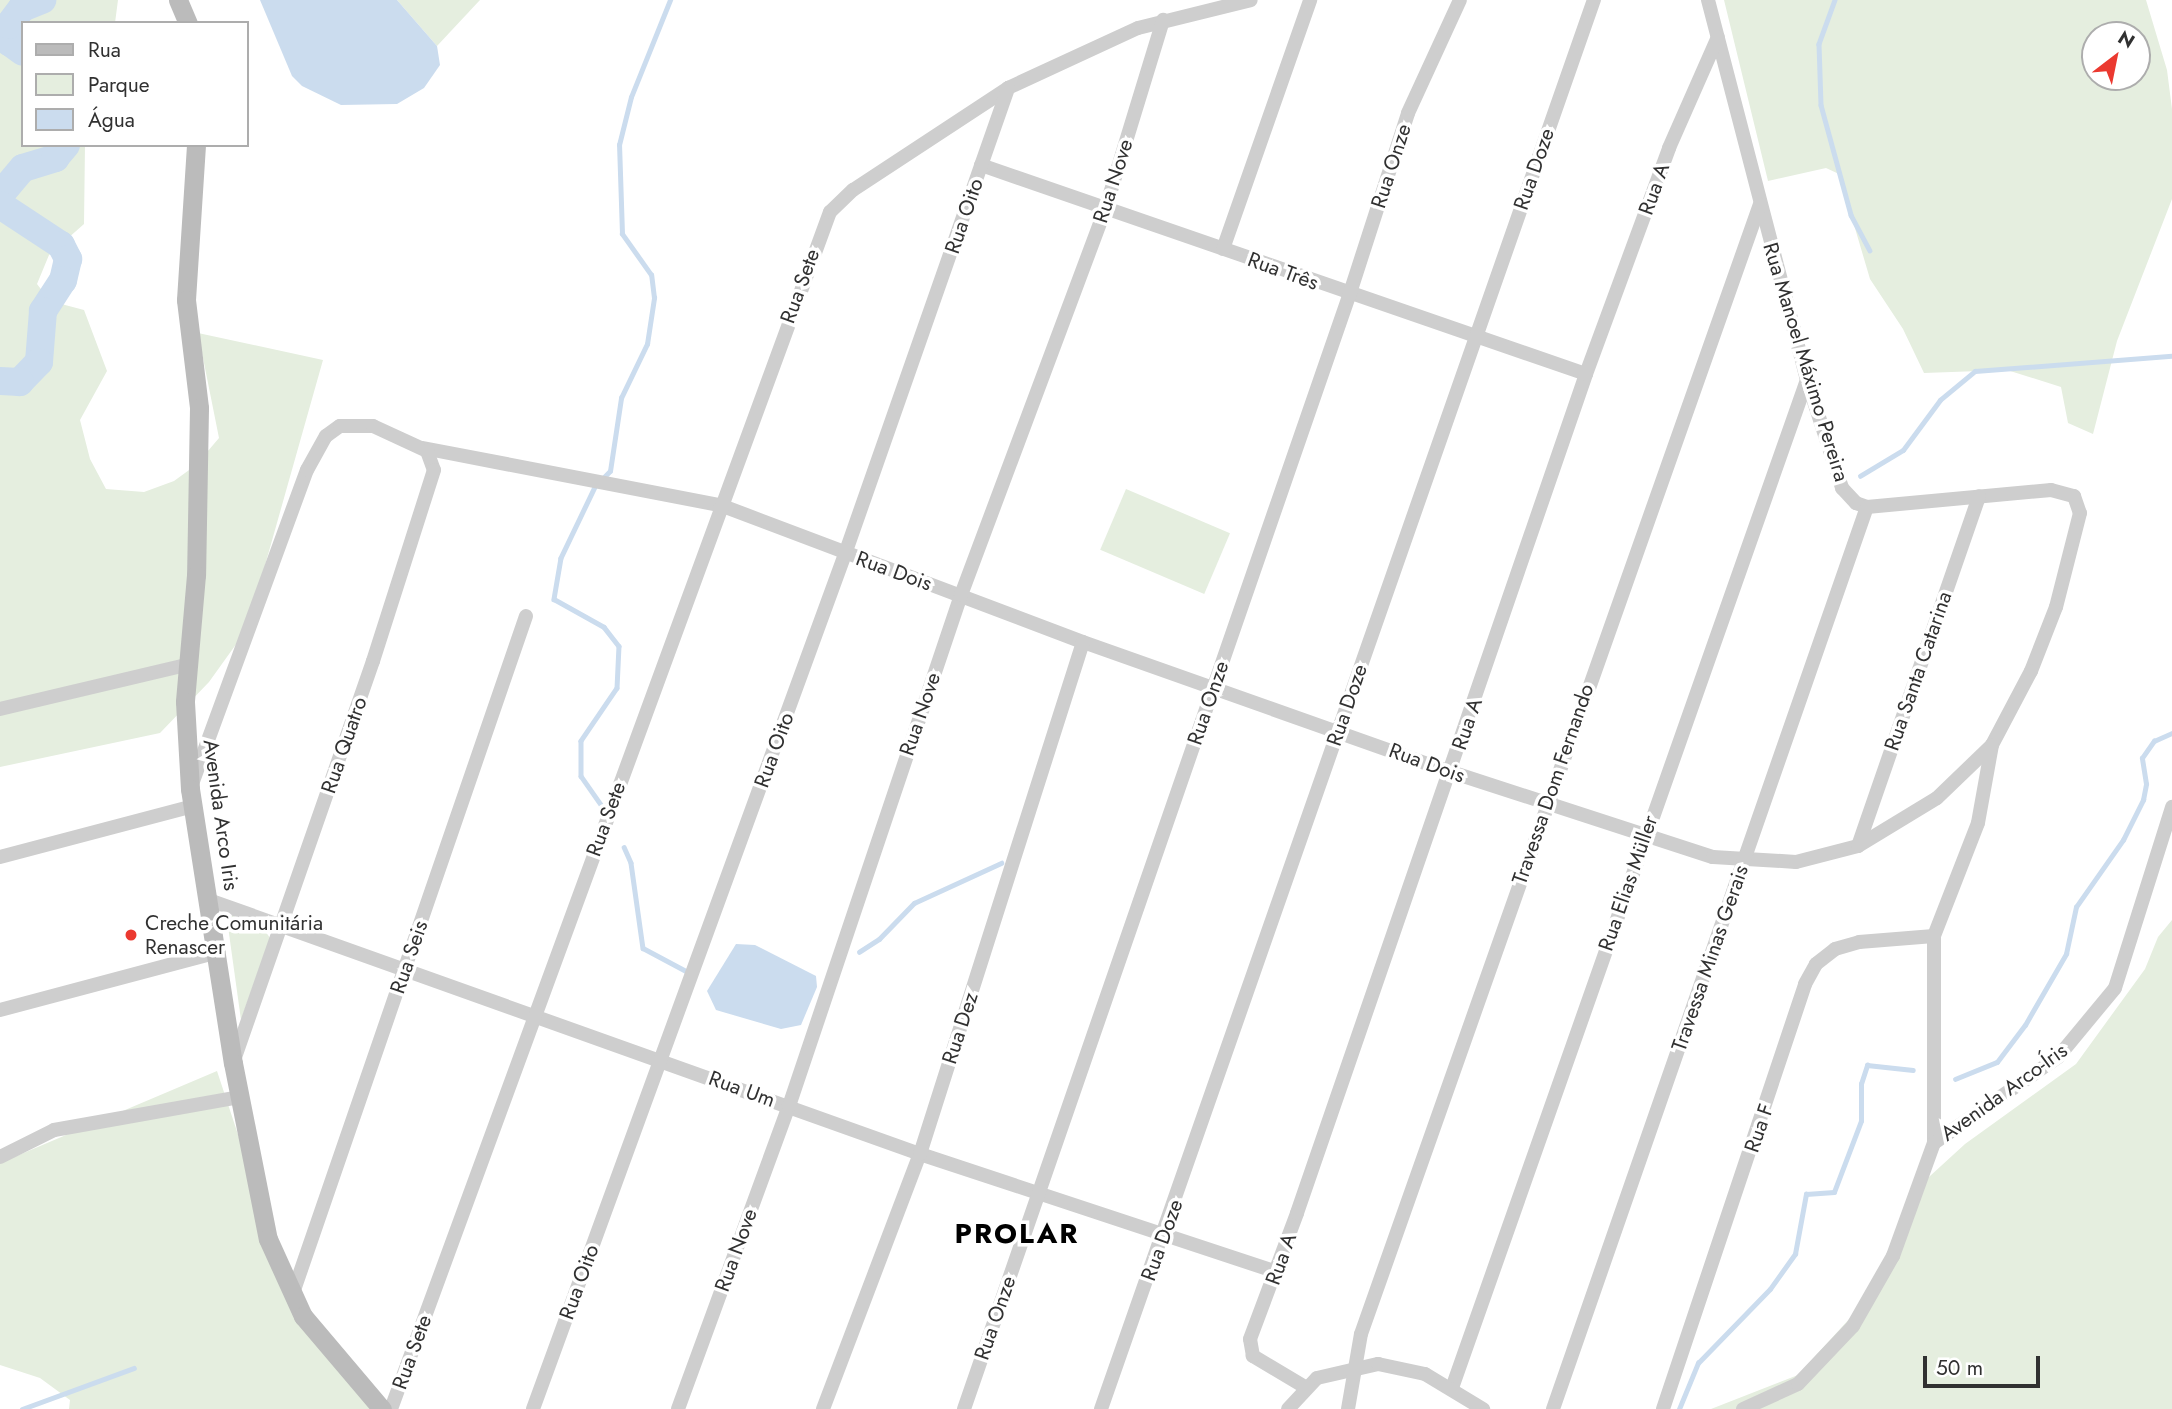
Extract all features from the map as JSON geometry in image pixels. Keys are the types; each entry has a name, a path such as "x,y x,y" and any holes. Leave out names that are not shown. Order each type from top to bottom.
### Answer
{"street":[{"path":"178,0 187,21"},
{"path":"1008,88 1118,36 1163,20 1251,0"},
{"path":"1223,249 1310,0"},
{"name":"Rua Onze","path":"964,1409 1349,296 1412,102 1460,0"},
{"name":"Rua Doze","path":"1101,1409 1164,1236 1594,0"},
{"name":"Rua Manoel Máximo Pereira","path":"1708,0 1807,380 1842,488 1856,503 1867,507"},
{"name":"Rua Nove","path":"678,1409 789,1106 961,595 1104,210 1163,20"},
{"name":"Rua A","path":"1305,1387 1250,1351 1250,1339 1277,1272 1586,374 1669,148 1718,37"},
{"name":"Rua Oito","path":"533,1409 845,554 1008,88"},
{"name":"Rua Sete","path":"391,1409 820,229 847,195 1008,88"},
{"name":"Avenida Arco Iris","path":"196,147 186,300 199,408 199,483 186,665 191,797 218,952 233,1063 268,1239 291,1298 382,1409"},
{"name":"Rua Três","path":"981,165 1349,296 1586,374"},
{"name":"Travessa Dom Fernando","path":"1348,1409 1358,1367 1361,1334 1759,204"},
{"name":"Rua Elias Müller","path":"1452,1388 1807,380"},
{"path":"0,857 191,797 307,470 326,436 340,426 373,426 404,437 423,449"},
{"name":"Rua Dois","path":"423,449 720,505 1083,642 1338,730 1545,806 1644,837 1744,862 1821,859 1857,846 1937,798 1992,745"},
{"name":"Rua Quatro","path":"233,1063 434,470 433,462 423,449"},
{"path":"1867,507 1979,496 2065,492 2074,496 2080,513 2056,607 2031,671 1992,745 1978,823 1934,936 1934,1143"},
{"name":"Rua Santa Catarina","path":"1857,846 1979,496"},
{"name":"Travessa Minas Gerais","path":"1553,1409 1867,507"},
{"name":"Rua Seis","path":"291,1298 526,616"},
{"name":"Rua Dez","path":"823,1409 920,1154 1083,642"},
{"path":"0,709 186,665"},
{"name":"Avenida Arco-Íris","path":"1743,1409 1798,1384 1853,1326 1893,1256 1934,1143 2058,1057 2115,988 2172,807"},
{"name":"Rua Um","path":"209,900 920,1154 1277,1272"},
{"name":"Rua F","path":"1663,1409 1805,984 1816,964 1835,949 1859,942 1934,936"},
{"path":"0,1010 218,952"},
{"path":"0,1157 54,1130 239,1097"},
{"path":"1288,1409 1305,1387 1324,1375 1358,1367 1394,1364 1452,1388 1483,1409"}],"green space":[{"path":"0,0 118,0 115,21 21,21 21,147 85,147 84,224 49,255 37,284 50,301 84,310 107,371 80,420 90,459 106,489 144,492 174,481 196,465 219,438 198,333 323,360 247,629 209,682 160,733 0,767"},
{"path":"397,0 480,0 437,46"},
{"path":"1724,0 2146,0 2167,70 2172,109 2172,199 2117,341 2093,434 2068,423 2061,387 2007,370 1924,373 1903,329 1870,279 1839,174 1826,168 1768,181"},
{"path":"1126,489 1230,533 1204,594 1100,550"},
{"path":"226,912 261,925 270,938 241,1020"},
{"path":"2172,920 2172,1409 1711,1409 1798,1375 1872,1294 1918,1187 1965,1144 2076,1064 2145,969 2158,937"},
{"path":"217,1071 292,1298 385,1409 69,1409 70,1400 40,1378 0,1365 0,1163"}],"water":[{"path":"260,0 397,0 437,46 440,65 424,88 397,104 341,105 302,86 292,76"},
{"path":"736,944 755,945 816,976 817,987 801,1025 781,1029 716,1010 707,991"}],"waterway":[{"path":"21,51 9,42 9,25 22,8 42,0"},
{"path":"602,479 610,471 621,398 647,344 654,298 651,275 622,234 619,145 631,97 670,0"},
{"path":"1835,0 1819,44 1821,105 1851,215 1870,250"},
{"path":"0,195 23,168 55,158 64,147"},
{"path":"0,205 61,245 68,259 63,280 43,311 39,362 20,382 0,381"},
{"path":"1860,476 1903,450 1940,400 1975,371 2172,356"},
{"path":"596,485 561,558 554,599 604,627 619,646 617,688 581,741 581,776 602,806"},
{"path":"1955,1079 1997,1062 2025,1025 2066,954 2076,907 2123,840 2143,800 2146,784 2142,758 2154,741 2172,733"},
{"path":"624,847 631,863 643,948 688,972"},
{"path":"859,952 879,939 914,903 1001,863"},
{"path":"1679,1409 1698,1363 1770,1289 1795,1254 1806,1194 1834,1192 1861,1121 1861,1084 1867,1065 1913,1070"},
{"path":"22,1409 134,1368"}],"place":[{"name":"Creche Comunitária Renascer","path":"131,935"}],"district":[{"name":"PROLAR","path":"1017,1234"}]}
